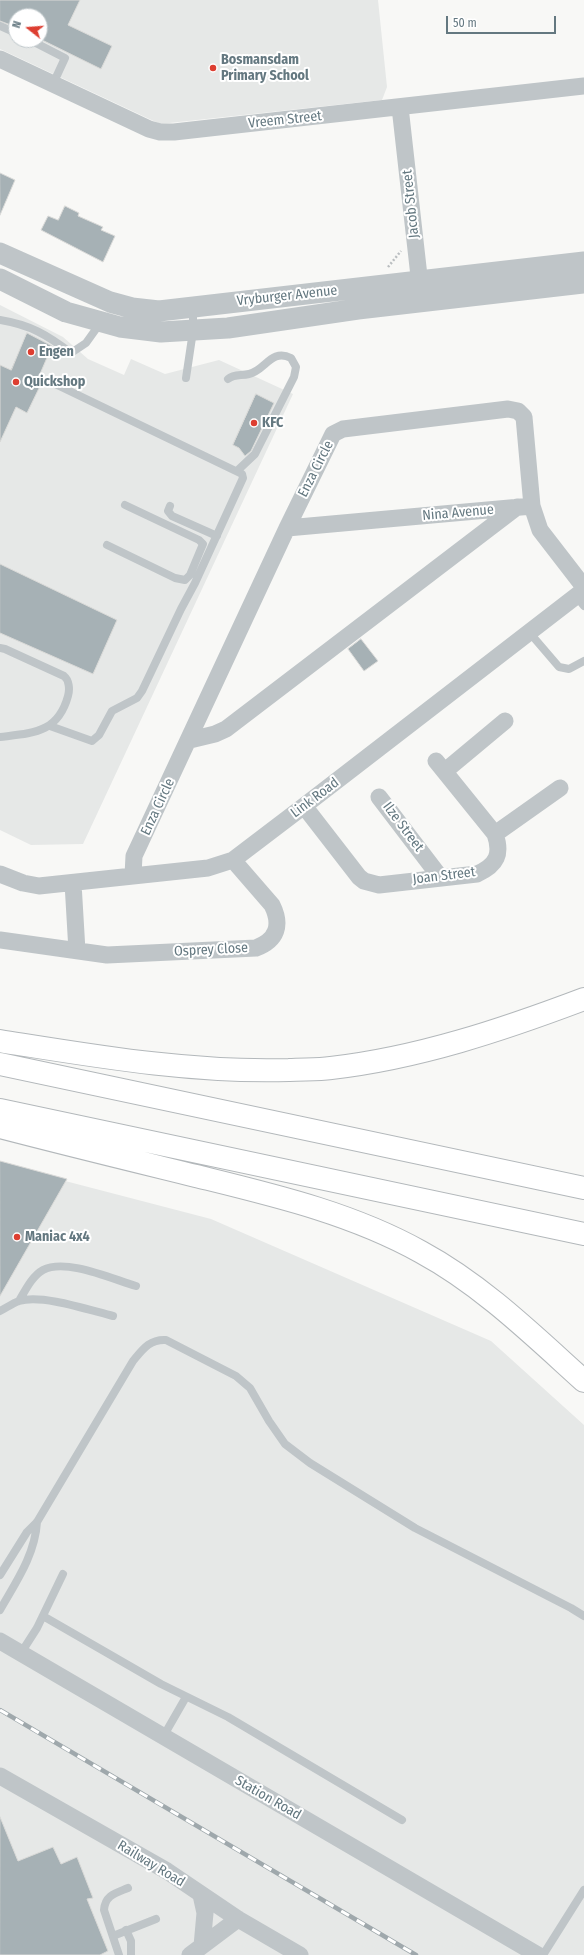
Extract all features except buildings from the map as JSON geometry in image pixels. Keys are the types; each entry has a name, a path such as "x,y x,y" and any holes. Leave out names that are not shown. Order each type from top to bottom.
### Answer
{"highway":[{"path":"0,1041 121,1059 193,1067 252,1071 330,1068 401,1058 469,1039 584,999"},
{"path":"0,1064 584,1188"},
{"path":"0,1110 584,1234"},
{"path":"0,1127 263,1192 330,1211 393,1237 451,1270 475,1287 584,1381"}],"street":[{"name":"Vreem Street","path":"0,59 137,123 160,132 174,132 584,86"},
{"name":"Jacob Street","path":"400,107 421,292"},
{"name":"Vryburger Avenue","path":"0,253 110,302 132,308 159,311 193,307 584,283"},
{"name":"Vryburger Avenue","path":"0,279 66,312 101,322 143,331 177,332 228,328 358,308 421,292 584,262"},
{"name":"Enza Circle","path":"132,875 134,856 190,740 287,528 329,441 338,431 508,409 518,411 524,417 524,507"},
{"name":"Nina Avenue","path":"287,528 524,507"},
{"path":"190,740 215,734 226,729 524,507 582,595"},
{"name":"Link Road","path":"0,874 31,886 73,883 132,875 208,868 233,860 529,632 582,595"},
{"name":"Joan Street","path":"304,806 359,877 364,881 379,885 477,874 490,868 497,855 498,849 494,834 441,766 505,722"},
{"path":"494,834 560,788"},
{"name":"Ilze Street","path":"379,797 440,877"},
{"name":"Osprey Close","path":"0,940 106,955 256,948 266,944 272,938 276,928 276,913 272,905 233,860"},
{"path":"73,883 77,951"},
{"name":"Station Road","path":"0,1641 538,1955"},
{"name":"Railway Road","path":"0,1776 167,1871 238,1919 300,1955"},
{"path":"196,1950 205,1914 201,1895"},
{"path":"196,1950 238,1919"}],"lane":[{"path":"46,48 65,58 53,84"},
{"path":"186,378 193,331 193,307"},
{"path":"0,320 34,329 48,335 71,353 86,343 101,322"},
{"path":"228,379 232,376 251,374 275,356 280,355 291,358 296,367 294,377 255,454 237,471"},
{"path":"50,726 92,741 99,735 112,711 137,698 196,583 243,478 242,474 237,471 52,383"},
{"path":"107,545 175,578 185,580 190,575 198,557 203,544 199,540 125,504"},
{"path":"170,506 168,511 172,516 217,536"},
{"path":"529,632 559,667 569,669 584,661"},
{"path":"0,648 55,671 67,678 69,692 67,700 59,716 50,726 40,731 0,736"},
{"path":"19,1301 33,1279 42,1270 56,1265 68,1266 136,1286"},
{"path":"0,1311 19,1301 33,1299 47,1300 113,1316"},
{"path":"0,1575 27,1532 38,1522 133,1361 150,1343 157,1340 166,1340 236,1376 250,1388 269,1421 285,1444 310,1464 416,1528 584,1616"},
{"path":"0,1610 29,1558 36,1537 38,1522"},
{"path":"21,1654 63,1574"},
{"path":"42,1616 161,1684 228,1717 402,1820"},
{"path":"164,1737 186,1697"},
{"path":"119,1955 104,1910 104,1903 108,1896 128,1888"},
{"path":"543,1955 584,1890"},
{"path":"113,1936 156,1919"},
{"path":"126,1930 131,1941 131,1955"}],"path":[{"path":"387,268 405,245"}],"shaded area":[{"name":"Bosmansdam Primary School","path":"0,0 378,0 387,87 382,100 160,124 0,49"},
{"path":"0,305 63,337 88,359 124,375 131,359 165,374 219,360 293,394 83,844 31,845 0,830"},
{"path":"0,1164 211,1219 491,1341 584,1425 584,1955 0,1955"}],"railway":[{"path":"0,1710 416,1955"}],"place":[{"name":"Bosmansdam Primary School","path":"213,68"},
{"name":"Engen","path":"31,352"},
{"name":"Quickshop","path":"16,382"},
{"name":"KFC","path":"254,423"},
{"name":"Maniac 4x4","path":"17,1237"}]}
